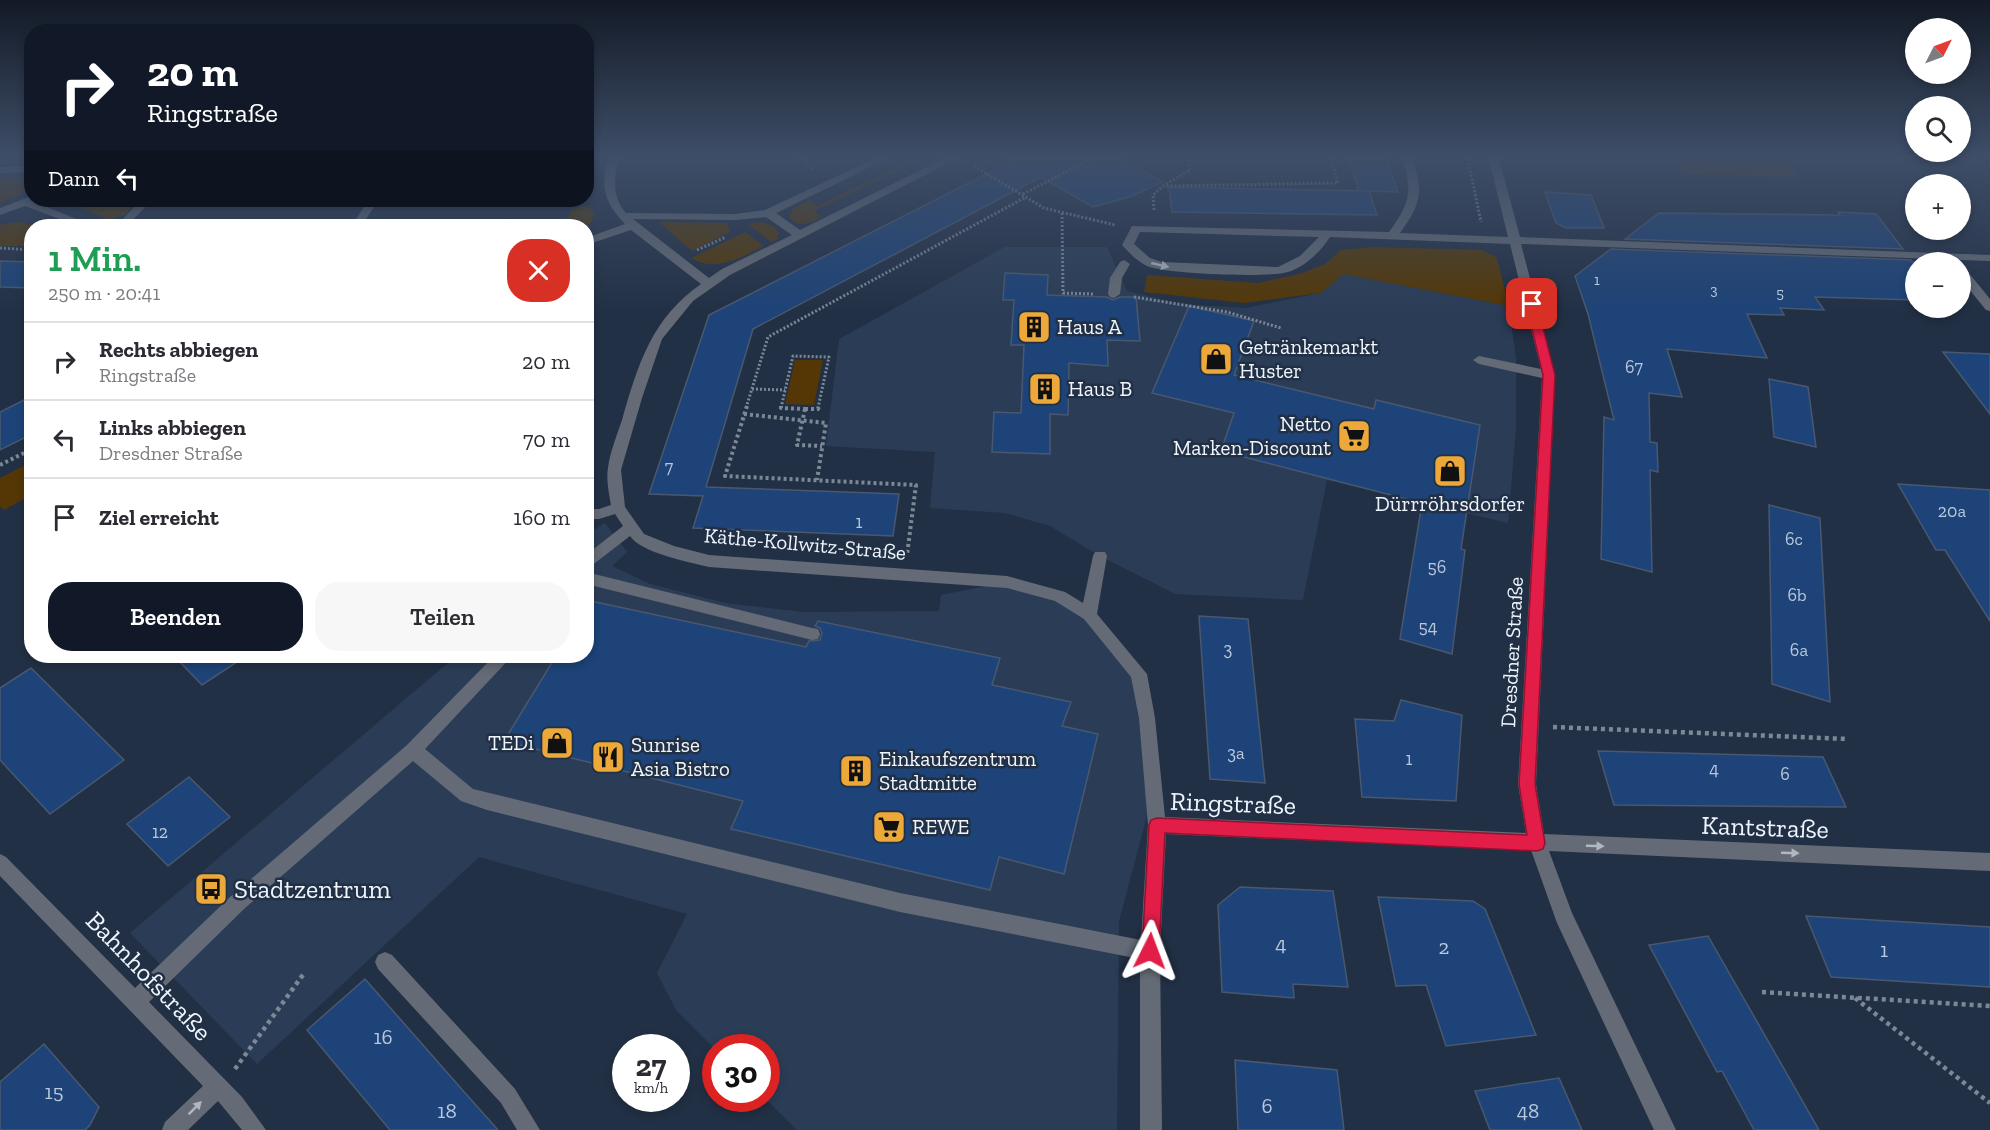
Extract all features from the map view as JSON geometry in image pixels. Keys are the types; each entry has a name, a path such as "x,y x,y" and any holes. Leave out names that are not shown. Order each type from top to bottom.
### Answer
{"street":[{"path":"45,208 71,219"},
{"path":"129,219 140,208"},
{"path":"617,208 633,225 708,283"},
{"path":"623,216 735,218 768,213 779,208"},
{"name":"Käthe-Kollwitz-Straße","path":"854,208 708,283 675,313 656,339 614,471 618,508 639,538 671,551 709,561 1007,582 1060,597 1089,615 1139,674 1147,718 1157,825"},
{"path":"1392,236 1410,208"},
{"name":"Dresdner Straße","path":"1507,208 1549,375 1527,784 1537,843 1564,916 1665,1130"},
{"path":"768,213 800,235"},
{"path":"594,239 633,225"},
{"path":"1327,234 1320,247 1284,270 1180,268 1155,265 1140,258 1128,245 1136,228 1155,228 1392,236 1905,258"},
{"path":"1971,259 1990,258"},
{"path":"1114,294 1116,278 1124,264"},
{"path":"1971,284 1990,307"},
{"path":"1479,360 1549,375"},
{"path":"594,514 618,508"},
{"path":"594,557 630,528"},
{"path":"1089,615 1100,556"},
{"path":"594,580 812,634"},
{"path":"136,1002 237,903 413,750 497,663"},
{"path":"413,750 467,795 487,802 959,916 1068,938 1150,951"},
{"name":"Ringstraße","path":"1151,1130 1150,951 1157,825 1537,843"},
{"name":"Kantstraße","path":"1537,843 1990,862"},
{"name":"Bahnhofstraße","path":"0,863 218,1086 255,1130"},
{"path":"385,962 508,1096 529,1130"},
{"path":"173,1130 218,1086"}],"path":[{"path":"904,573 916,484 725,476 768,337 1003,208"},
{"path":"1044,208 1104,224 1136,228"},
{"path":"1154,208 1155,228"},
{"path":"1479,208 1486,241"},
{"path":"1062,213 1063,293 1114,294 1182,303 1256,318 1281,328"},
{"path":"678,260 735,232"},
{"path":"0,248 24,250"},
{"path":"794,356 829,357 818,409 806,409 781,408 794,356"},
{"path":"752,389 785,390"},
{"path":"806,409 797,446 822,446"},
{"path":"744,414 826,423 817,480"},
{"path":"0,465 24,453"},
{"path":"1530,726 1848,739"},
{"path":"218,1086 242,1062 304,972"},
{"path":"1762,992 1990,1006"},
{"path":"1855,998 1990,1102"}],"shaded area":[{"path":"82,208 131,208 124,215 107,219"},
{"path":"589,208 594,213 592,219 567,219 572,209"},
{"path":"821,208 814,211 822,217 800,224 789,216 793,209"},
{"path":"659,222 727,223 730,232 692,251"},
{"path":"761,222 773,226 779,233 776,240 771,242 748,224"},
{"path":"24,223 24,246 0,246 0,225"},
{"path":"745,232 764,246 738,259 719,264 700,262 691,258"},
{"path":"1005,247 1107,247 1127,291 1180,304 1246,308 1321,293 1343,274 1509,306 1516,359 1516,427 1508,523 1327,480 1303,600 1175,594 1100,556 1050,526 1005,513 930,508 935,452 826,446 839,339"},
{"path":"1373,247 1482,250 1497,258 1509,306 1343,274 1321,293 1244,303 1144,292 1147,275 1258,283 1299,274 1325,264 1341,250"},
{"path":"795,360 823,360 814,405 785,404"},
{"path":"24,466 24,499 4,510 0,506 0,478"},
{"path":"605,523 627,552 612,566 650,584 725,603 803,612 939,611 941,595 1007,582 1060,596 1089,615 1139,674 1148,812 1119,921 1117,1130 797,1130 779,1112 780,1034 702,1034 702,1036 676,1010 657,973 687,914 479,857 257,1064 130,933 448,663 594,663 594,530"}],"building":[{"path":"920,208 983,208 753,329 706,487 899,494 893,536 693,528 703,496 649,494 709,315"},
{"path":"1171,208 1375,208 1377,215 1172,212"},
{"path":"1551,208 1596,208 1604,228 1566,228 1556,223"},
{"path":"1838,212 1876,214 1903,249 1625,239 1659,213 1840,215"},
{"path":"1611,249 1905,260 1905,300 1815,297 1824,310 1780,308 1784,315 1747,314 1767,358 1667,349 1682,397 1649,393 1650,442 1657,443 1658,472 1650,470 1652,572 1601,559 1604,417 1614,420 1588,314 1575,276"},
{"path":"0,261 24,262 24,288 0,287"},
{"path":"1005,273 1048,275 1047,295 1107,297 1113,300 1120,297 1136,297 1140,341 1107,340 1108,366 1069,363 1068,415 1050,414 1050,454 992,452 994,412 1021,413 1024,345 1011,345 1014,300 1003,300"},
{"path":"1189,306 1254,321 1234,375 1374,409 1376,400 1480,425 1461,549 1465,550 1452,654 1400,639 1422,503 1221,451 1234,413 1152,393"},
{"path":"1943,352 1990,354 1990,414"},
{"path":"1769,379 1808,387 1816,447 1774,437"},
{"path":"24,400 24,438 0,450 0,412"},
{"path":"1898,484 1990,490 1990,621 1945,550 1936,550"},
{"path":"1769,505 1820,518 1830,702 1772,684"},
{"name":"Einkaufszentrum Stadtmitte","path":"594,602 806,647 809,641 820,640 822,633 820,628 815,626 818,621 1000,658 992,685 1071,702 1062,726 1098,734 1064,874 999,857 990,890 731,829 743,801 504,741 552,663 594,663"},
{"path":"1199,616 1248,619 1265,783 1210,779"},
{"path":"181,663 235,663 202,685"},
{"path":"31,668 124,760 50,814 0,760 0,688"},
{"path":"1401,700 1462,715 1456,801 1362,797 1355,719 1394,721"},
{"path":"1598,751 1823,757 1846,807 1614,805"},
{"path":"189,777 230,817 168,866 127,824"},
{"path":"1240,887 1333,891 1348,987 1293,984 1294,998 1222,992 1218,905"},
{"path":"1378,897 1473,901 1485,909 1536,1035 1446,1046 1426,985 1396,986"},
{"path":"1806,916 1990,927 1990,987 1831,977"},
{"path":"1708,936 1819,1130 1754,1130 1722,1071 1717,1072 1649,945"},
{"path":"365,979 498,1130 390,1130 307,1030"},
{"path":"44,1044 99,1107 90,1125 85,1130 0,1130 0,1082"},
{"path":"1235,1060 1337,1070 1344,1130 1238,1130"},
{"path":"1559,1078 1582,1130 1490,1130 1475,1091"}],"place":[{"name":"Haus A","path":"1034,327"},
{"name":"Getränkemarkt Huster","path":"1216,359"},
{"name":"Haus B","path":"1045,389"},
{"name":"Netto Marken-Discount","path":"1354,436"},
{"name":"Dürrröhrsdorfer","path":"1450,471"},
{"name":"TEDi","path":"557,743"},
{"name":"Sunrise Asia Bistro","path":"608,757"},
{"name":"Einkaufszentrum Stadtmitte","path":"856,771"},
{"name":"REWE","path":"889,827"},
{"name":"Stadtzentrum","path":"211,889"}],"route":[{"path":"1150,951 1157,825 1537,843 1527,784 1549,375 1532,304"}]}
